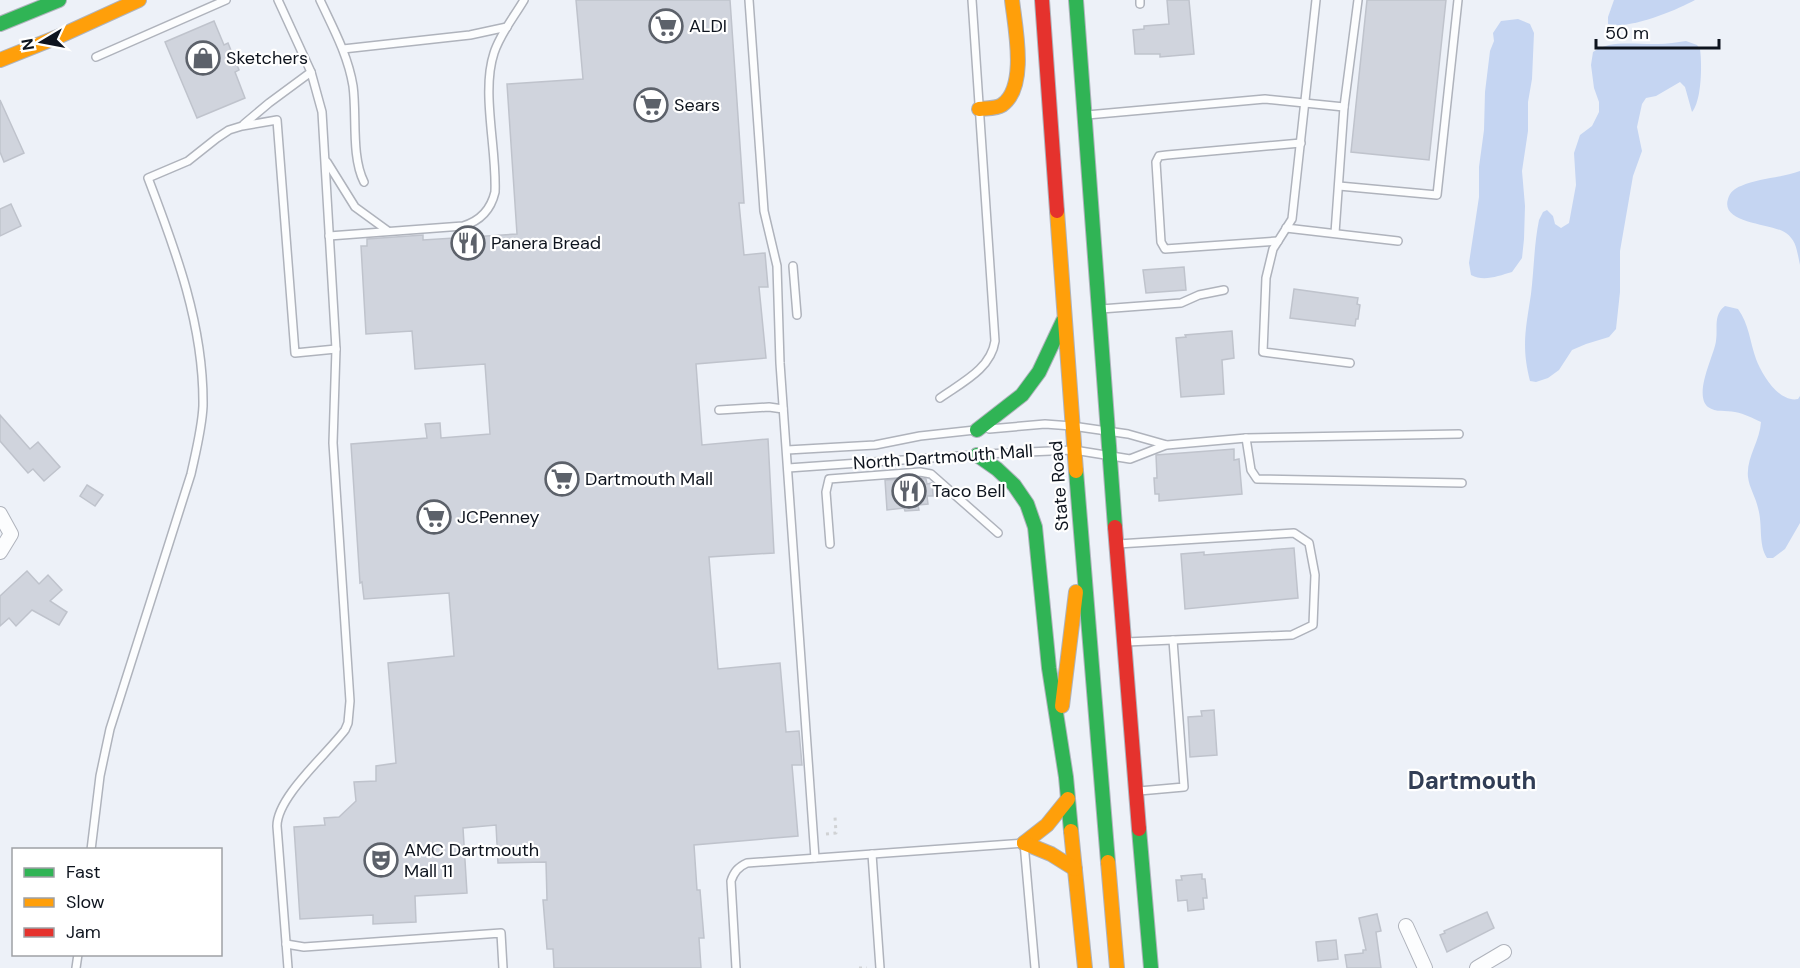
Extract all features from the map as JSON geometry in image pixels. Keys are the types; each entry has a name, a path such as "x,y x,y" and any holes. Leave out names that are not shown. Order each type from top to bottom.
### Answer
{"main road":[{"path":"0,24 59,0"},
{"path":"0,60 139,0"},
{"path":"979,109 999,107 1004,104 1016,86 1018,70 1012,0"},
{"name":"State Road","path":"1042,0 1072,426 1117,968"},
{"path":"1076,0 1123,643 1150,968"},
{"path":"977,430 1022,394 1039,372 1064,318"},
{"path":"977,455 1011,480 1021,491 1033,514 1048,668 1059,728 1068,799 1085,968"},
{"path":"1059,728 1082,550"},
{"path":"1068,799 1047,825 1024,843 1051,854 1075,869"}],"street":[{"path":"0,514 9,529 10,536 0,552"},
{"path":"1407,926 1425,968"},
{"path":"1477,968 1504,952"}],"lane":[{"path":"96,57 226,0"},
{"path":"278,0 311,72 322,112 336,349 333,443 350,712 345,730 285,800 278,813 277,826 288,968"},
{"path":"320,0 343,49 353,90 358,163 364,182"},
{"path":"329,236 471,224 484,214 493,200 496,183 489,79 494,53 524,0"},
{"path":"749,0 764,212 777,266 783,409 815,858"},
{"path":"940,398 980,369 992,353 995,341 972,0"},
{"path":"1316,0 1292,219 1273,249 1266,278 1263,352 1350,363"},
{"path":"1335,233 1344,107 1358,0"},
{"path":"1339,186 1437,195 1458,0"},
{"path":"343,49 470,35 507,27"},
{"path":"90,848 100,776 110,729 196,453 202,407 200,360 188,291 173,243 148,178 188,161 217,138 242,126 268,103 311,72"},
{"path":"1085,115 1265,99 1344,107"},
{"path":"242,126 277,120 295,353 336,349"},
{"path":"1278,241 1165,249 1161,242 1156,162 1159,156 1167,154 1300,143"},
{"path":"326,160 344,193 355,207 388,232"},
{"path":"1286,228 1398,241"},
{"path":"793,266 797,315"},
{"path":"1098,309 1181,303 1199,295 1224,290"},
{"path":"719,410 769,407 783,409"},
{"name":"North Dartmouth Mall","path":"787,450 874,445 920,436 1044,424 1107,430 1167,445"},
{"path":"1167,445 1246,438 1459,434"},
{"path":"1246,438 1251,470 1257,479 1462,483"},
{"name":"North Dartmouth Mall","path":"788,468 1041,450 1074,450 1130,459 1167,445"},
{"path":"830,544 826,492 829,479 909,473 931,474 998,533"},
{"path":"1116,544 1294,533 1309,543 1315,575 1313,625 1292,635 1123,643"},
{"path":"1135,792 1184,787 1173,640"},
{"path":"736,968 730,891 733,874 747,863 1024,843 1035,968"},
{"path":"872,854 880,968"},
{"path":"286,944 304,947 501,933 503,968"}],"path":[{"path":"826,834 836,833 835,817"},
{"path":"859,968 867,968"}],"shaded area":[{"path":"1614,0 1695,0 1653,18 1617,25 1608,24"},
{"path":"1518,19 1530,24 1534,33 1528,131 1522,171 1525,206 1522,258 1512,272 1491,278 1481,278 1471,275 1469,263 1479,197 1479,167 1490,51 1494,41 1493,33 1501,21"},
{"path":"1686,41 1697,45 1701,55 1698,99 1692,112 1685,87 1680,82 1656,96 1646,98 1642,104 1637,127 1642,151 1633,176 1620,251 1620,292 1616,329 1609,337 1572,350 1559,370 1548,378 1536,382 1530,381 1525,337 1539,220 1543,212 1547,210 1553,216 1555,224 1561,228 1569,223 1576,185 1574,153 1580,135 1592,126 1599,112 1591,65 1593,52 1616,44 1661,44"},
{"path":"1800,171 1800,265 1790,236 1779,230 1739,218 1728,207 1728,199 1730,194 1739,187"},
{"path":"1725,306 1738,309 1742,315 1756,359 1762,373 1772,386 1784,397 1798,399 1800,396 1800,523 1785,549 1773,558 1767,558 1764,553 1757,504 1748,477 1749,463 1761,422 1732,411 1711,409 1704,401 1703,384 1716,341 1717,318"}],"building":[{"name":"Dartmouth Mall","path":"576,0 730,0 744,203 739,203 744,255 765,253 768,287 759,287 766,358 696,364 702,445 768,439 774,553 709,557 718,669 780,663 786,732 799,731 802,765 792,765 798,836 694,845 697,890 700,890 704,938 699,938 701,968 554,968 553,949 547,949 543,900 547,900 546,862 498,863 496,825 463,828 467,893 415,896 416,922 373,924 373,915 300,919 294,827 325,825 324,818 339,817 356,801 354,782 376,781 376,766 396,763 388,663 454,656 449,593 364,599 362,582 360,583 351,444 427,438 425,424 440,423 441,438 490,434 485,364 415,369 412,331 366,334 361,246 367,246 367,239 423,235 423,240 517,234 507,84 583,79"},
{"path":"1167,0 1189,0 1194,54 1160,57 1160,54 1135,54 1133,30 1144,29 1144,26 1169,24"},
{"path":"1367,0 1446,0 1429,160 1351,152"},
{"name":"Sketchers","path":"214,21 224,45 228,43 239,70 235,72 245,98 197,118 165,42"},
{"path":"0,100 24,153 4,162 0,152"},
{"path":"11,204 21,226 0,236 0,209"},
{"path":"1184,267 1186,290 1146,293 1143,270"},
{"path":"1294,289 1358,298 1357,304 1360,305 1355,326 1290,318"},
{"path":"1232,331 1234,358 1222,360 1224,394 1181,397 1176,338 1186,337 1185,335"},
{"path":"0,415 30,449 38,442 60,467 44,481 33,469 28,473 0,441"},
{"path":"1234,449 1234,460 1239,459 1242,494 1159,501 1159,494 1155,494 1156,455"},
{"name":"Taco Bell","path":"926,479 927,484 932,483 933,496 927,496 928,504 918,505 919,510 905,511 904,508 887,510 885,480"},
{"path":"87,485 103,495 95,506 80,496"},
{"path":"1294,548 1298,598 1185,609 1181,554 1204,552 1204,555"},
{"path":"27,571 39,584 48,575 62,590 50,601 67,612 59,625 32,610 16,626 9,618 0,626 0,596"},
{"path":"1214,710 1217,755 1190,757 1188,717 1202,716 1201,711"},
{"path":"1202,874 1202,879 1205,879 1207,898 1203,898 1204,909 1188,911 1187,900 1178,901 1176,880 1182,880 1181,876"},
{"path":"1487,912 1494,928 1447,952 1440,935 1445,933 1444,931"},
{"path":"1377,914 1381,931 1376,932 1381,968 1347,968 1345,955 1363,953 1363,950 1366,950 1359,918"},
{"path":"1336,940 1338,959 1318,961 1316,942"}],"traffic: fast":[{"path":"0,24 59,0"},
{"path":"1076,0 1115,527"},
{"path":"977,430 1022,395 1039,372 1063,321"},
{"path":"977,455 1014,485 1027,504 1035,527 1049,668 1066,777 1071,831"},
{"path":"1076,471 1108,862"},
{"path":"1139,829 1151,968"}],"traffic: slow":[{"path":"0,60 139,0"},
{"path":"979,109 1002,105 1010,96 1015,85 1018,56 1012,0"},
{"path":"1057,211 1076,471"},
{"path":"1062,706 1076,592"},
{"path":"1024,843 1047,825 1068,799"},
{"path":"1071,831 1085,968"},
{"path":"1024,843 1051,854 1075,869"},
{"path":"1108,862 1117,968"}],"traffic: jam":[{"path":"1042,0 1057,211"},
{"path":"1115,527 1139,829"}],"place":[{"name":"ALDI","path":"666,26"},
{"name":"Sketchers","path":"203,58"},
{"name":"Sears","path":"651,105"},
{"name":"Panera Bread","path":"468,243"},
{"name":"Dartmouth Mall","path":"562,479"},
{"name":"Taco Bell","path":"909,491"},
{"name":"JCPenney","path":"434,517"},
{"name":"AMC Dartmouth Mall 11","path":"381,860"}],"district":[{"name":"Dartmouth","path":"1472,781"}]}
